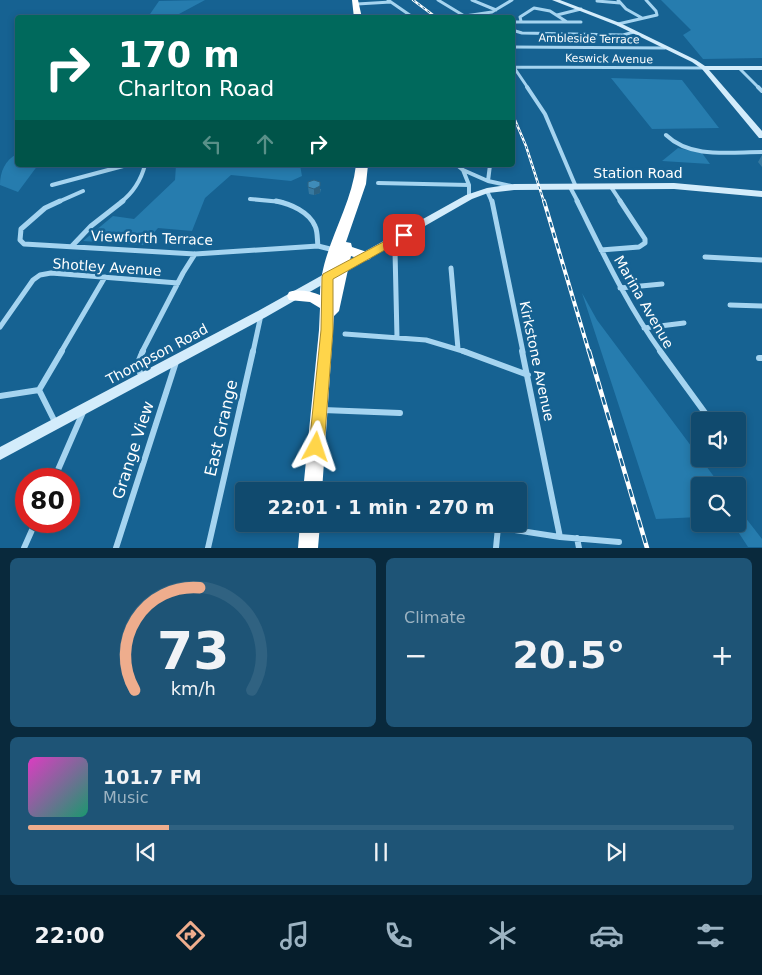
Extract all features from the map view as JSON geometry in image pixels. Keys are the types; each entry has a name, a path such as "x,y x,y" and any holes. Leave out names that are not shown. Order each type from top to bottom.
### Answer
{"highway":[{"path":"356,2 358,15"},
{"path":"313,482 327,330 327,277 341,250 360,184 362,167"},
{"path":"341,250 365,256"},
{"path":"327,330 342,269 341,250"},
{"path":"294,296 312,297 327,305"},
{"path":"308,548 309,532"}],"main road":[{"path":"555,0 618,24 694,61 704,68 761,134"},
{"path":"704,68 762,68"},
{"name":"Station Road","path":"388,244 488,186 674,186 762,194"},
{"name":"Thompson Road","path":"0,454 176,361 388,244"}],"street":[{"path":"438,0 463,15"},
{"path":"472,0 496,10"},
{"path":"475,15 496,10 512,0"},
{"path":"618,24 658,13 646,0"},
{"path":"356,2 389,1 410,15"},
{"path":"596,1 619,1 626,9 642,18"},
{"path":"521,21 520,17 533,8 544,9 567,22"},
{"path":"557,15 581,9"},
{"path":"515,22 581,22"},
{"path":"515,31 522,33 623,35 634,32"},
{"name":"Ambleside Terrace","path":"515,47 665,48"},
{"name":"Keswick Avenue","path":"515,66 704,68"},
{"path":"739,68 760,86 762,91"},
{"name":"Marina Avenue","path":"515,69 545,114 573,187 620,288 644,328 705,412"},
{"path":"666,135 672,142 688,150 762,152"},
{"path":"52,185 120,167"},
{"path":"72,246 80,236 134,190 143,178 145,167"},
{"path":"459,167 488,186 490,167"},
{"path":"463,170 469,185 469,197"},
{"path":"378,183 469,185"},
{"name":"Kirkstone Avenue","path":"488,186 560,536"},
{"path":"601,250 639,247 645,243 645,239 611,187"},
{"name":"Viewforth Terrace","path":"83,191 54,203 37,215 21,229 20,240 24,244 195,254 318,246 341,250"},
{"path":"250,199 278,200 292,204 316,227 318,246"},
{"path":"388,244 394,251 397,337"},
{"path":"144,378 137,368 137,362 195,254"},
{"path":"705,257 762,260"},
{"path":"451,268 458,348"},
{"name":"Shotley Avenue","path":"0,327 33,280 40,275 51,273 178,283"},
{"path":"39,390 105,278"},
{"path":"620,288 662,284"},
{"path":"730,305 762,306"},
{"name":"East Grange","path":"208,548 262,314"},
{"path":"644,328 684,323"},
{"path":"344,334 426,340 458,348 528,375"},
{"name":"Grange View","path":"116,548 176,361"},
{"path":"0,396 39,390"},
{"path":"39,390 56,424"},
{"path":"59,468 84,409"},
{"path":"320,410 400,413"},
{"path":"527,531 619,542"},
{"path":"496,548 498,532"},
{"path":"24,548 31,533"},
{"path":"577,538 579,548"}],"shaded area":[{"path":"205,0 179,15 149,15 159,1"},
{"path":"661,0 762,0 762,58 703,59 683,35 691,30"},
{"path":"611,78 682,80 719,128 652,129"},
{"path":"678,148 702,153 710,164 662,161"},
{"path":"15,156 15,167 37,167 18,192 0,185 4,167"},
{"path":"176,167 300,167 302,176 291,181 231,175 205,198 192,231 158,228 143,245 83,241 113,216 134,219 175,180"},
{"path":"582,293 597,320 691,446 691,467 707,467 714,477 691,477 691,517 656,519"},
{"path":"746,518 762,539 762,547 748,547 738,532 746,532"}],"building":[{"path":"314,180 320,182 320,186 314,189 308,187 308,182"}],"railway":[{"path":"413,0 433,15"},
{"path":"515,120 526,146 544,202"},
{"path":"544,201 589,352"},
{"path":"589,351 647,548"}],"route":[{"path":"316,447 327,330 327,277 404,235"}]}
